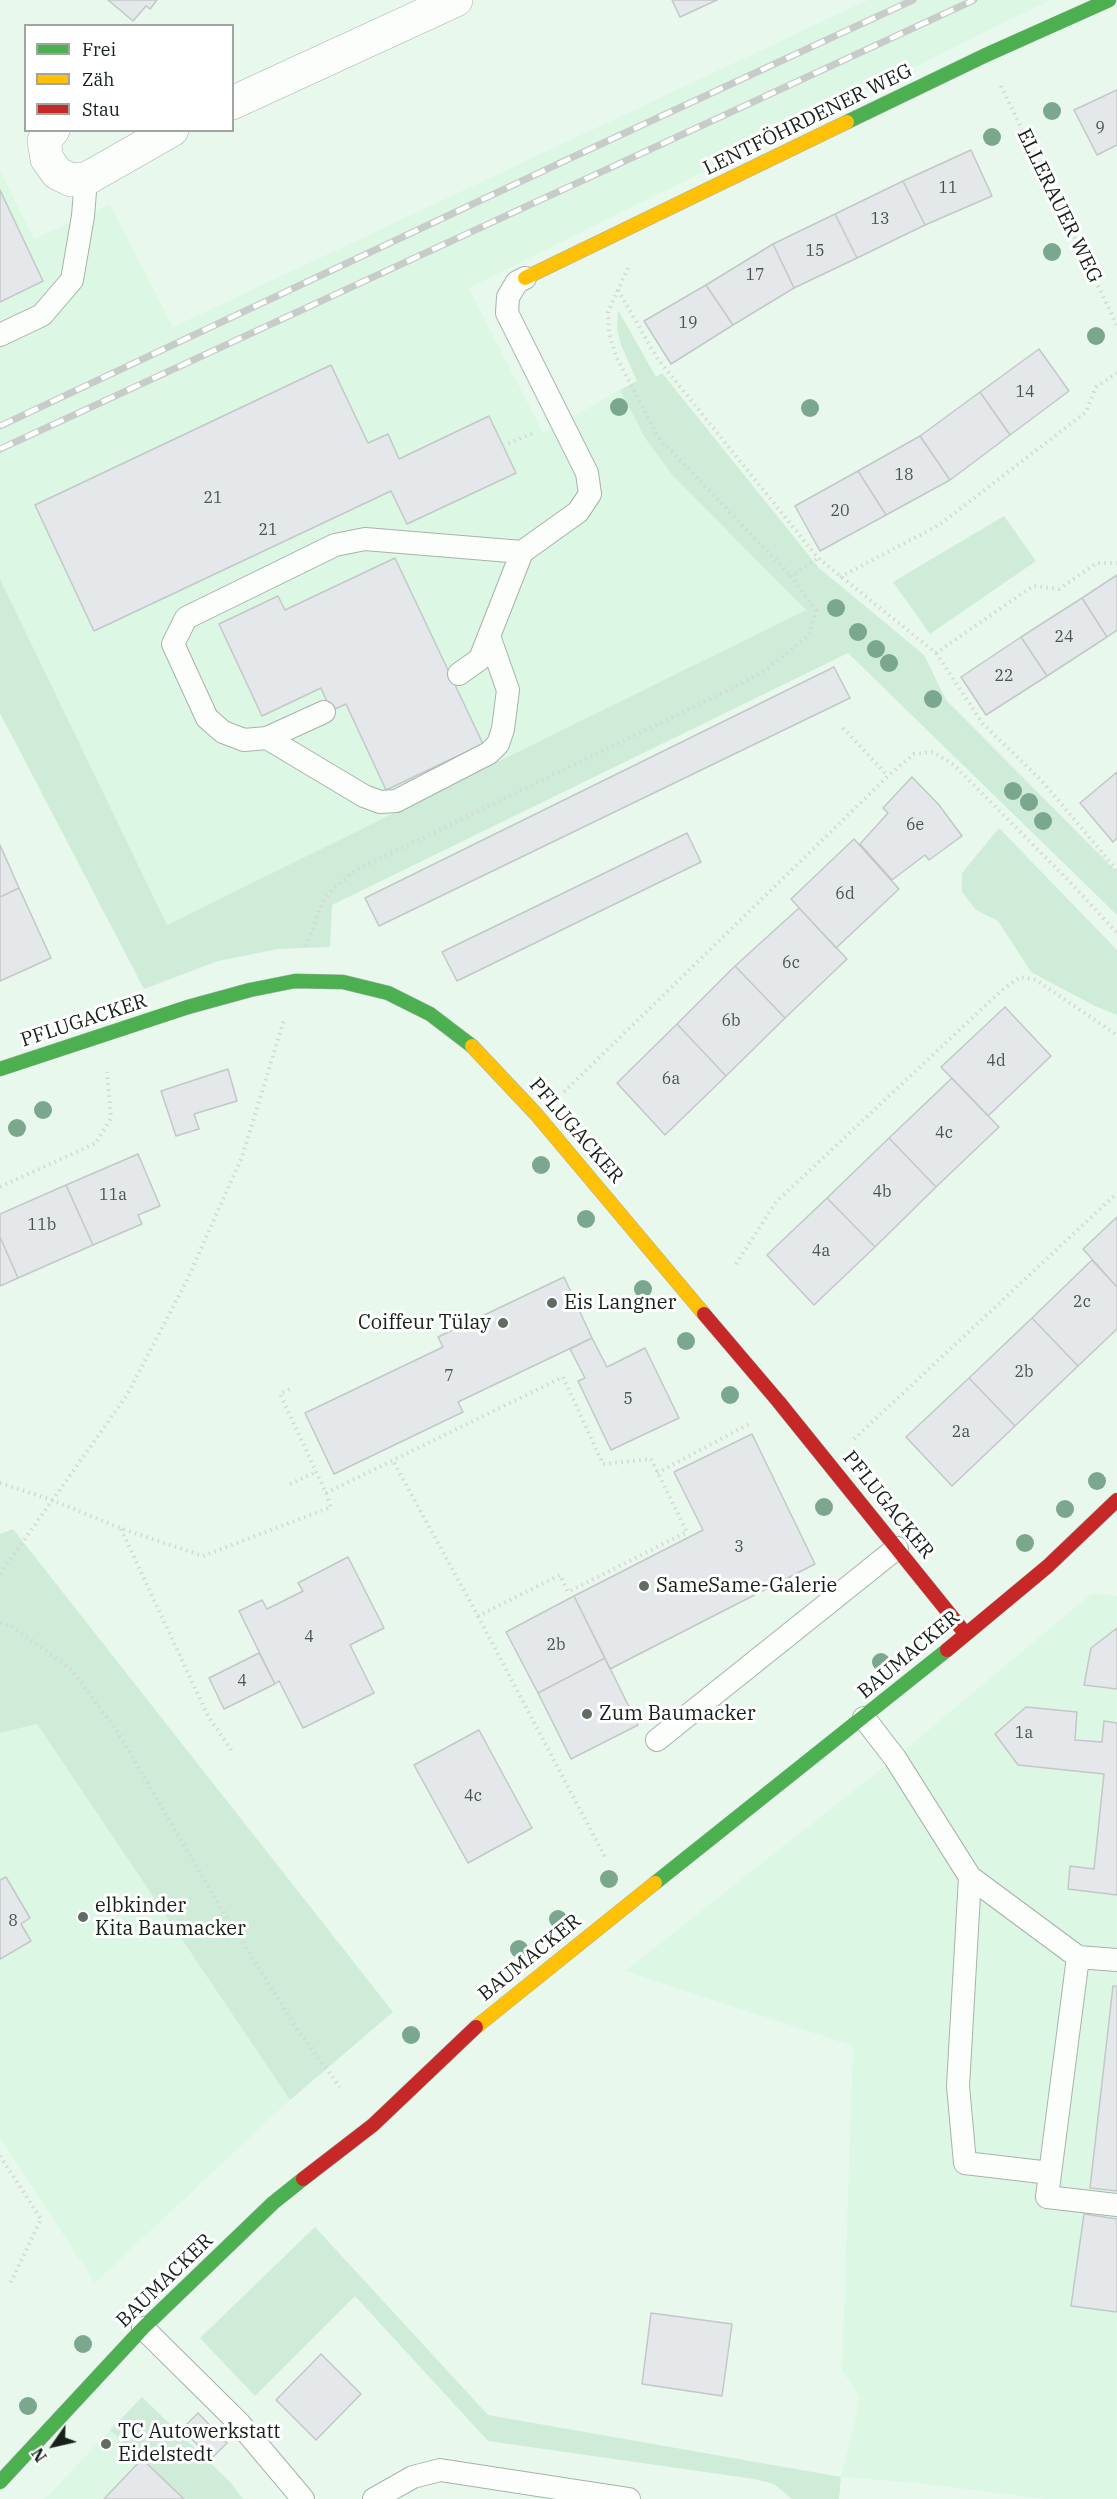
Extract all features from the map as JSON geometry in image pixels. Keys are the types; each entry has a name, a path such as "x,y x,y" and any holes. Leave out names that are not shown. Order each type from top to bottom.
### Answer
{"street":[{"name":"LENTFÖHRDENER WEG","path":"525,278 986,55 1109,0"},
{"path":"234,102 446,2"},
{"path":"51,132 44,141 47,159 57,173 70,180 86,179 168,132"},
{"name":"PFLUGACKER","path":"0,1069 188,1007 250,990 295,981 343,982 377,990 388,993 430,1014 467,1041 536,1114 778,1401 966,1633"},
{"name":"BAUMACKER","path":"0,2482 143,2328 273,2203 373,2126 461,2040 507,2001 864,1718 1047,1566 1117,1500"}],"lane":[{"path":"0,335 42,315 72,280 83,216 86,179"},
{"path":"459,674 480,659 522,552 578,512 590,494 587,473 507,313 508,297 517,282 525,278"},
{"path":"324,712 267,738 244,740 223,732 207,718 173,644 186,618 335,545 365,539 522,552"},
{"path":"267,738 364,796 380,802 396,801 489,753 498,744 503,729 508,690 489,636"},
{"path":"657,1740 897,1548"},
{"path":"864,1718 895,1758 970,1877 1078,1957 1117,1960"},
{"path":"970,1877 958,2086 965,2163 1050,2173"},
{"path":"1078,1957 1047,2197 1117,2205"},
{"path":"143,2328 239,2423 303,2499"},
{"path":"374,2499 413,2477 440,2470 629,2499"}],"path":[{"name":"ELLERAUER WEG","path":"1000,86 1117,325"},
{"path":"304,951 322,903 332,890 356,870 733,688 766,670 809,635 816,611 790,576 658,437 616,356 609,333 608,312 632,261"},
{"path":"618,290 657,358 818,558 936,653 983,724 1041,780 1117,870"},
{"path":"840,577 939,525 1086,412 1096,387 1117,373"},
{"path":"790,576 818,558"},
{"path":"936,653 1034,586 1059,589 1097,563 1117,563"},
{"path":"843,728 888,776"},
{"path":"556,1100 888,776 914,754 933,752 954,765 1117,933"},
{"path":"736,1264 776,1202 1002,990 1020,977 1036,980 1117,1035"},
{"path":"0,1574 128,1395 187,1280 242,1157 285,1018"},
{"path":"0,1187 96,1143 111,1118 106,1070"},
{"path":"854,1440 1117,1193"},
{"path":"326,1492 563,1377 603,1464 651,1459 687,1532 568,1592 560,1575 478,1616"},
{"path":"0,1483 203,1556 331,1507 280,1394 292,1388"},
{"path":"657,1473 757,1420"},
{"path":"393,1461 478,1616 606,1859"},
{"path":"290,1484 316,1472"},
{"path":"120,1528 208,1716 234,1754"},
{"path":"0,1623 11,1626 71,1669 110,1722 297,2029 340,2087"},
{"path":"0,2156 40,2219 10,2284"}],"shaded area":[{"path":"868,0 1050,0 469,288 543,433 620,390 645,438 673,476 806,610 167,926 0,579 0,170 34,239 110,204 173,327"},
{"path":"618,310 656,377 662,373 819,568 924,655 946,700 1117,872 1117,915 848,653 332,905 330,947 278,949 218,961 144,989 0,713 0,579 167,925 806,610 673,476 645,438 620,390 637,381 621,345 617,329"},
{"path":"1004,516 1036,561 930,634 893,582"},
{"path":"999,828 1117,950 1117,1015 1031,972 998,921 976,910 962,892 962,873"},
{"path":"13,1529 393,2012 290,2100 37,1724 0,1733 0,1534"},
{"path":"1092,1593 1117,1596 1117,2499 1046,2499 917,2483 841,2477 860,2397 842,2371 853,2046 625,1971 895,1758"},
{"name":"elbkinder Kita Baumacker","path":"37,1724 290,2100 95,2283 0,2138 0,1733"},
{"path":"315,2227 488,2415 841,2477 839,2499 792,2499 774,2484 754,2479 488,2441 355,2296 255,2396 200,2338"},
{"path":"142,2397 231,2483 243,2499 184,2499 110,2430"},
{"path":"110,2430 142,2459 184,2499 45,2499"}],"building":[{"path":"108,0 157,0 150,9 146,6 133,21"},
{"path":"672,0 717,0 680,17"},
{"path":"1117,90 1117,145 1097,155 1074,110"},
{"path":"971,150 992,196 925,225 903,181"},
{"path":"903,181 925,225 857,258 835,214"},
{"path":"0,190 43,281 0,302"},
{"path":"835,214 857,258 794,288 773,244"},
{"path":"773,244 794,288 733,325 706,285"},
{"path":"706,285 733,325 671,364 644,321"},
{"path":"1039,349 1069,391 1010,435 980,392"},
{"path":"331,365 368,443 388,434 399,459 489,416 516,473 407,524 391,491 94,631 35,505"},
{"path":"980,392 1010,435 950,480 920,436"},
{"path":"920,436 950,480 886,515 858,471"},
{"path":"858,471 886,515 820,551 795,506"},
{"path":"395,558 483,744 386,790 346,704 331,711 321,688 262,716 219,624 278,596 285,610"},
{"path":"1117,575 1117,630 1107,637 1082,598"},
{"path":"1082,598 1107,637 1047,676 1021,637"},
{"path":"1021,637 1047,676 986,715 961,677"},
{"path":"834,667 850,698 379,926 365,898"},
{"path":"1117,772 1117,838 1113,842 1080,803"},
{"path":"912,777 939,805 962,836 929,860 925,855 892,880 860,844 888,813 883,808"},
{"path":"687,833 701,862 457,981 442,952"},
{"path":"854,839 899,889 836,948 791,899"},
{"path":"0,845 19,888 0,897"},
{"path":"19,888 51,958 0,981 0,897"},
{"path":"799,908 847,959 785,1018 735,966"},
{"path":"735,966 785,1018 726,1076 677,1024"},
{"path":"1005,1007 1051,1056 988,1116 941,1067"},
{"path":"677,1024 726,1076 665,1135 617,1083"},
{"path":"228,1069 237,1101 194,1114 199,1129 176,1136 161,1091"},
{"path":"952,1078 999,1127 936,1187 889,1138"},
{"path":"889,1138 936,1187 875,1247 827,1198"},
{"path":"138,1154 160,1206 138,1215 142,1224 93,1245 66,1185"},
{"path":"66,1185 93,1245 18,1278 0,1237 0,1214"},
{"path":"827,1198 875,1247 814,1305 767,1255"},
{"path":"1117,1217 1117,1287 1083,1249"},
{"path":"0,1237 18,1278 0,1286"},
{"path":"1092,1260 1117,1287 1117,1329 1078,1366 1032,1318"},
{"path":"564,1277 592,1338 458,1402 463,1412 334,1474 305,1413 443,1347 438,1337"},
{"path":"1032,1318 1078,1366 1015,1426 969,1378"},
{"path":"592,1338 607,1367 645,1348 679,1418 611,1450 578,1381 585,1378 570,1349"},
{"path":"969,1378 1015,1426 952,1486 906,1437"},
{"path":"752,1434 815,1564 610,1669 574,1596 703,1530 674,1472"},
{"path":"348,1557 384,1628 350,1645 374,1693 303,1728 279,1681 275,1684 239,1611 262,1600 267,1609 303,1591 298,1583"},
{"path":"574,1596 605,1658 538,1693 506,1632"},
{"path":"1117,1628 1117,1689 1084,1685 1091,1648"},
{"path":"259,1653 275,1684 224,1709 209,1678"},
{"path":"605,1658 638,1725 571,1759 538,1693"},
{"path":"1026,1707 1077,1712 1075,1740 1102,1742 1104,1721 1117,1723 1117,1895 1068,1889 1070,1866 1094,1869 1104,1774 1018,1765 995,1734"},
{"path":"479,1730 532,1828 468,1863 414,1765"},
{"path":"6,1877 30,1918 21,1924 31,1941 0,1959 0,1880"},
{"path":"1113,1986 1117,1986 1117,2191 1090,2188"},
{"path":"1084,2214 1117,2219 1117,2312 1071,2306"},
{"path":"651,2313 732,2324 722,2396 642,2384"},
{"path":"321,2354 361,2394 316,2440 276,2400"},
{"path":"198,2413 227,2443 211,2459 182,2429"},
{"path":"142,2459 184,2499 104,2499"}],"railway":[{"path":"0,426 913,0"},
{"path":"0,449 974,0"}],"traffic: fast":[{"path":"847,122 986,55 1109,0"},
{"path":"0,1069 188,1007 250,990 295,981 343,982 388,993 430,1014 472,1046"},
{"path":"655,1883 947,1650"},
{"path":"0,2482 143,2328 273,2203 303,2179"}],"traffic: slow":[{"path":"525,278 847,122"},
{"path":"472,1046 536,1114 704,1314"},
{"path":"476,2027 655,1883"}],"traffic: jam":[{"path":"704,1314 778,1401 965,1633"},
{"path":"947,1650 1048,1566 1117,1500"},
{"path":"303,2179 373,2125 476,2027"}],"place":[{"name":"Eis Langner","path":"552,1303"},
{"name":"Coiffeur Tülay","path":"503,1323"},
{"name":"SameSame-Galerie","path":"644,1586"},
{"name":"Zum Baumacker","path":"587,1714"},
{"name":"elbkinder Kita Baumacker","path":"83,1917"},
{"name":"TC Autowerkstatt Eidelstedt","path":"106,2444"}]}
